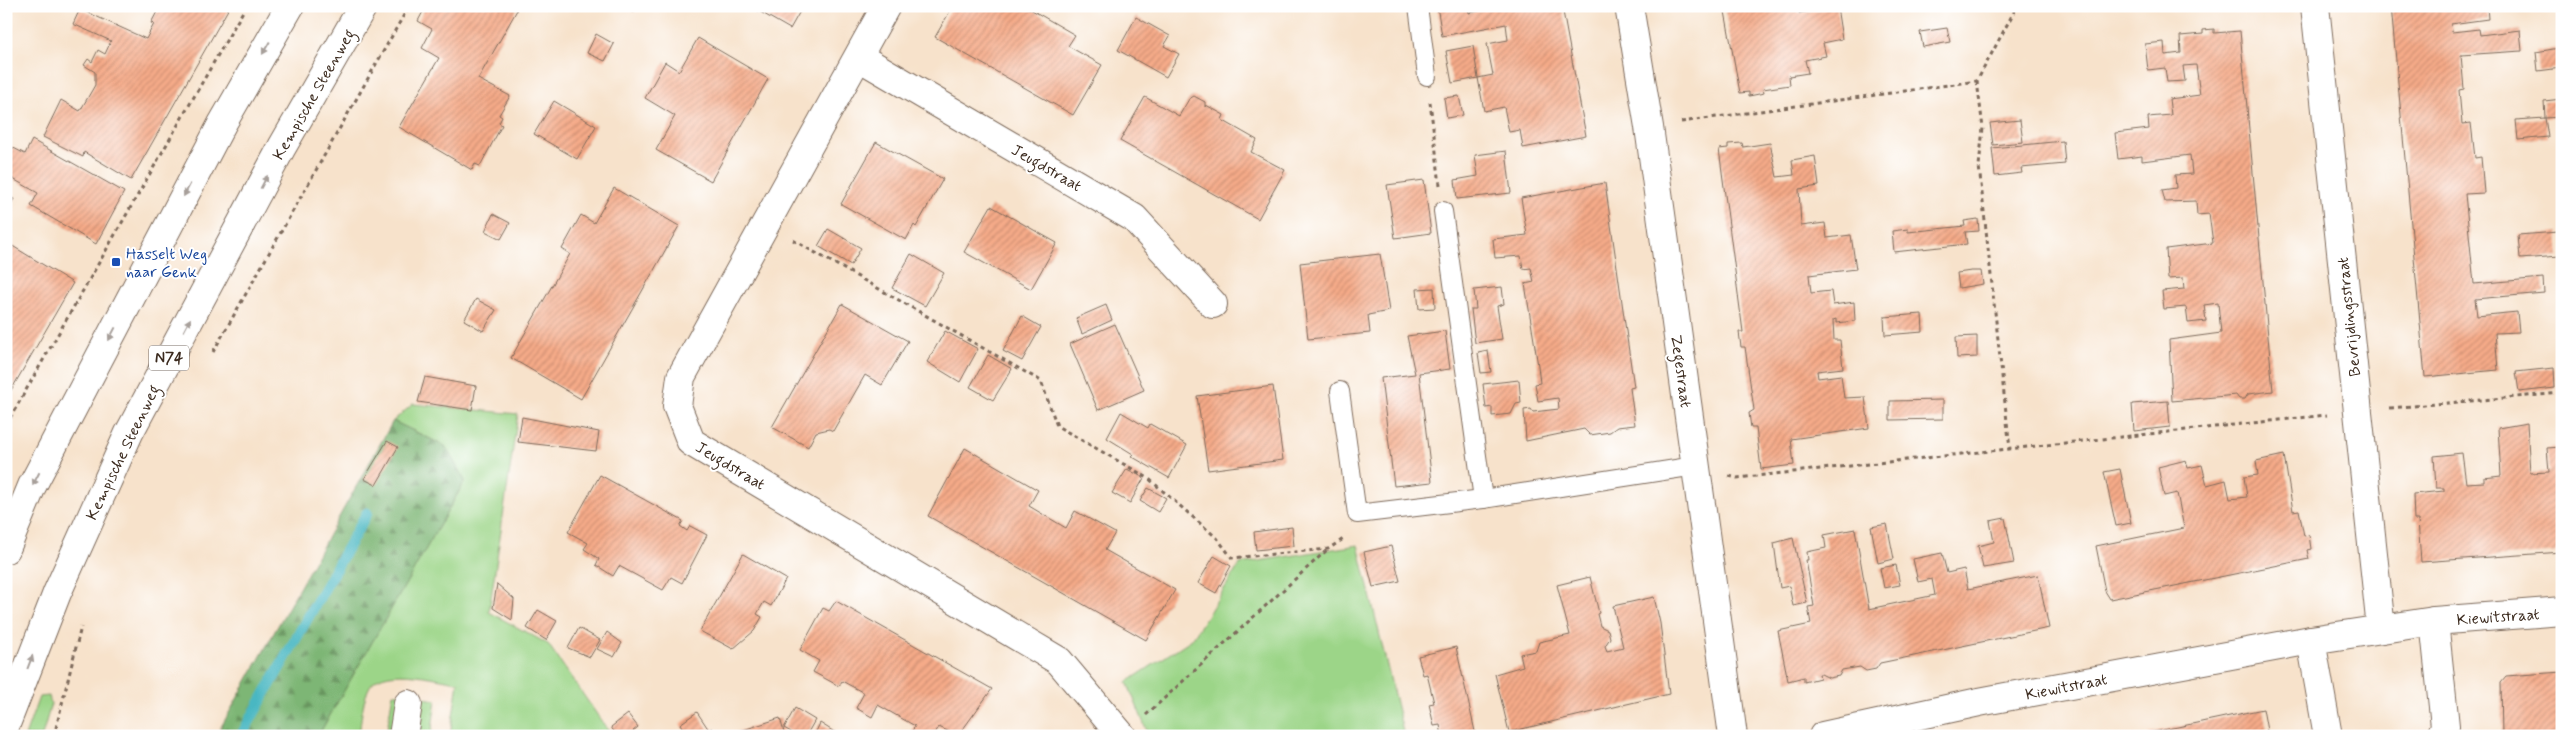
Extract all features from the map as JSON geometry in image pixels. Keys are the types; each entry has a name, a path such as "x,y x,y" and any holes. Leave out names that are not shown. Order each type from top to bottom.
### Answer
{"street":[{"path":"6,549 32,486 222,124 290,6"},
{"name":"Kempische Steenweg","path":"8,711 56,593 129,433 282,147 362,6"},
{"name":"Jeugdstraat","path":"886,6 681,377 677,406 691,442 1059,661 1122,736"},
{"name":"Zegestraat","path":"1629,6 1649,127 1733,736"},
{"name":"Bevrijdingsstraat","path":"2314,6 2382,628"},
{"name":"Jeugdstraat","path":"859,57 1134,218 1212,304"},
{"name":"Kiewitstraat","path":"1823,736 1979,702 2310,640 2434,621 2562,611"},
{"name":"Kiewitstraat","path":"2434,621 2445,726 2441,736"},
{"path":"2310,640 2328,736"},
{"path":"403,736 408,704"}],"lane":[{"path":"1418,6 1427,76"},
{"path":"1443,211 1483,499"},
{"path":"1340,392 1356,514 1483,499 1695,466"}],"path":[{"path":"6,425 246,6"},
{"path":"210,356 409,6"},
{"path":"2010,449 1979,166 1982,128 1977,81 2017,6"},
{"path":"1427,76 1443,211"},
{"path":"1649,127 1977,81"},
{"path":"766,224 1041,381 1057,426 1148,478 1217,538 1232,558 1328,549"},
{"path":"1695,466 1737,478 2358,411 2562,393"},
{"path":"1146,716 1328,549 1353,531 1356,514"},
{"path":"54,736 82,624"}],"green space":[{"path":"413,404 518,414 489,612 548,644 612,736 450,736 458,682 408,674 395,674 374,681 368,690 363,707 359,736 318,736 465,481 445,446 393,421"},
{"path":"393,421 445,446 465,481 318,736 216,736"},
{"path":"1358,545 1404,736 1149,736 1127,682 1192,639 1240,564"},
{"path":"393,693 436,700 431,736 386,736"},
{"path":"49,696 51,704 42,736 25,736 39,697"}],"building":[{"path":"151,6 230,6 131,180 84,152 83,157 43,137 61,100 80,111 95,85 95,72 84,65 88,59 92,62 98,50 105,54 111,41 73,24 80,9 146,39 154,24 151,23 158,10"},
{"path":"426,6 511,6 517,10 478,79 510,96 499,115 502,117 499,123 502,125 480,166 475,164 472,170 399,127 439,58 422,48 432,29 418,21"},
{"path":"623,6 637,6 634,12"},
{"path":"750,6 803,6 790,29"},
{"path":"953,6 1025,6 1075,35 1068,46 1102,65 1073,115 935,37"},
{"path":"1437,6 1468,6 1469,13 1493,8 1493,6 1562,6 1586,136 1523,148 1520,130 1509,132 1504,107 1484,111 1478,78 1493,75 1487,44 1508,40 1506,24 1442,36"},
{"path":"1724,6 1798,6 1799,13 1837,7 1842,39 1823,43 1826,56 1805,60 1808,73 1789,76 1790,85 1763,89 1764,93 1749,96 1749,92 1740,93"},
{"path":"2391,6 2487,6 2488,19 2451,24 2452,32 2479,29 2480,35 2520,30 2522,51 2461,55 2464,89 2459,90 2462,124 2471,123 2475,158 2481,157 2484,193 2465,194 2474,284 2543,278 2544,293 2475,299 2477,316 2517,312 2519,332 2495,333 2498,370 2425,377"},
{"path":"1136,17 1170,36 1164,46 1179,54 1166,77 1118,50"},
{"path":"1947,28 1950,42 1923,47 1920,32"},
{"path":"2214,29 2214,33 2240,31 2273,391 2248,394 2245,399 2239,399 2236,395 2172,401 2169,340 2221,333 2218,303 2204,305 2206,321 2188,323 2186,307 2164,309 2162,291 2184,289 2183,278 2168,279 2166,249 2213,243 2209,214 2197,215 2196,201 2165,202 2162,190 2176,188 2175,175 2192,174 2190,155 2142,161 2142,156 2118,159 2115,133 2149,129 2148,117 2171,115 2169,99 2200,95 2196,65 2183,66 2185,81 2167,82 2165,68 2148,70 2145,44 2164,42 2165,55 2181,53 2180,36 2203,34 2203,30"},
{"path":"596,34 614,44 605,61 587,53"},
{"path":"698,38 768,79 711,181 656,150 675,116 645,98 665,62 679,71"},
{"path":"1473,46 1478,78 1452,83 1446,51"},
{"path":"2559,48 2561,68 2538,71 2536,52"},
{"path":"1194,96 1205,102 1205,107 1206,105 1224,115 1222,120 1257,140 1251,152 1285,170 1258,219 1120,141 1145,97 1179,116 1189,99"},
{"path":"1459,96 1463,115 1447,118 1444,98"},
{"path":"2562,99 2562,117 2545,118 2544,101"},
{"path":"554,101 596,126 577,159 534,134"},
{"path":"2545,118 2548,137 2518,140 2516,120"},
{"path":"2020,120 2023,142 1993,145 1990,123"},
{"path":"32,140 124,192 96,244 31,206 38,193 6,175 6,144 25,154"},
{"path":"2063,141 2065,164 2021,168 2022,173 1995,176 1992,148"},
{"path":"876,142 943,179 916,227 914,225 906,240 841,204"},
{"path":"1742,143 1743,147 1770,143 1777,177 1794,175 1792,160 1815,156 1819,186 1799,189 1801,226 1825,223 1827,238 1851,235 1856,269 1809,275 1811,293 1831,291 1833,305 1854,302 1855,321 1836,323 1836,319 1833,320 1834,340 1840,340 1843,368 1817,371 1818,378 1841,375 1844,398 1865,397 1869,428 1791,439 1794,465 1761,469 1756,428 1751,428 1749,413 1754,410 1745,347 1741,347 1739,332 1743,332 1719,149 1728,148 1728,144"},
{"path":"1506,151 1511,193 1457,199 1455,180 1478,176 1475,155"},
{"path":"1424,180 1431,233 1395,238 1387,185"},
{"path":"1605,183 1634,387 1630,388 1635,425 1617,427 1610,432 1590,435 1584,429 1526,441 1524,410 1531,409 1533,412 1559,409 1558,398 1538,401 1535,384 1540,383 1525,284 1534,282 1531,268 1523,269 1521,256 1495,258 1493,239 1527,235 1521,198"},
{"path":"614,188 679,226 581,399 511,358 570,254 562,249 581,215 594,223"},
{"path":"6,194 14,199 6,212"},
{"path":"991,206 1057,243 1031,289 964,252"},
{"path":"493,214 510,223 501,239 485,231"},
{"path":"1978,219 1979,231 1965,232 1967,244 1894,252 1892,231 1908,229 1908,232 1965,226 1964,221"},
{"path":"828,229 861,248 851,265 818,246"},
{"path":"2558,232 2560,256 2520,259 2518,235"},
{"path":"6,242 73,283 6,399"},
{"path":"911,254 944,273 925,306 892,288"},
{"path":"1380,254 1389,311 1368,315 1370,333 1308,339 1300,263"},
{"path":"1981,271 1983,284 1959,288 1957,273"},
{"path":"1502,287 1504,304 1497,306 1502,339 1475,343 1471,309 1476,309 1474,290"},
{"path":"1434,288 1435,308 1419,309 1417,289"},
{"path":"476,299 496,310 483,331 464,320"},
{"path":"842,304 908,341 882,385 865,375 833,431 829,429 816,432 808,447 772,427"},
{"path":"1106,305 1112,320 1082,334 1076,318"},
{"path":"1922,314 1923,332 1885,335 1884,317"},
{"path":"1022,316 1041,327 1022,361 1003,351"},
{"path":"1115,324 1144,390 1098,410 1070,344"},
{"path":"945,331 978,349 960,382 927,362"},
{"path":"1445,331 1450,369 1419,373 1432,482 1394,486 1381,378 1415,374 1407,336"},
{"path":"1977,336 1977,357 1957,358 1956,337"},
{"path":"1488,351 1491,372 1481,373 1478,353"},
{"path":"988,355 1012,369 993,400 970,387"},
{"path":"2554,368 2555,388 2519,392 2516,372"},
{"path":"425,377 476,386 472,410 418,402"},
{"path":"1519,380 1521,403 1516,404 1511,414 1492,416 1492,407 1486,408 1483,384"},
{"path":"1273,386 1283,460 1208,470 1197,396"},
{"path":"1943,400 1943,419 1890,420 1890,401"},
{"path":"2168,401 2170,427 2134,431 2132,404"},
{"path":"1121,412 1148,428 1150,424 1187,445 1169,478 1131,456 1133,454 1107,438"},
{"path":"522,417 599,432 596,451 518,442"},
{"path":"2527,423 2530,473 2549,472 2547,448 2561,447 2562,552 2421,562 2418,520 2414,520 2413,494 2444,491 2444,488 2436,488 2434,456 2462,453 2466,483 2484,482 2484,478 2501,476 2498,428"},
{"path":"387,441 398,447 376,485 364,479"},
{"path":"965,448 1038,490 1029,506 1066,528 1075,511 1115,533 1105,550 1175,590 1146,640 928,516"},
{"path":"2284,455 2293,511 2299,510 2304,536 2309,535 2311,549 2307,550 2309,559 2110,599 2105,591 2096,546 2184,528 2177,493 2164,496 2158,467 2186,460 2188,468 2202,465 2207,485 2226,480 2230,499 2247,497 2244,477 2258,475 2256,461"},
{"path":"1127,469 1144,478 1130,503 1112,493"},
{"path":"2120,469 2131,523 2116,526 2104,472"},
{"path":"600,475 683,521 680,526 687,531 690,526 707,535 682,583 671,577 663,590 619,566 613,576 596,565 599,559 584,549 588,543 568,532"},
{"path":"1148,488 1166,498 1158,512 1140,501"},
{"path":"2005,518 2014,563 1983,568 1978,546 1994,542 1990,521"},
{"path":"1887,524 1894,559 1878,563 1871,527"},
{"path":"1292,527 1294,546 1256,550 1254,532"},
{"path":"1855,529 1869,609 1935,595 1932,579 1918,582 1913,559 1942,553 1947,573 1964,569 1968,589 2038,575 2049,628 1880,663 1876,669 1866,671 1860,667 1842,670 1839,676 1829,678 1819,674 1820,678 1804,682 1804,677 1788,681 1778,631 1811,624 1808,607 1814,606 1806,560 1808,560 1807,552 1826,548 1824,535"},
{"path":"1793,538 1807,603 1793,606 1789,586 1780,588 1774,543"},
{"path":"1391,546 1400,581 1373,587 1364,552"},
{"path":"743,554 786,579 771,606 764,602 757,614 762,617 754,631 733,649 700,631"},
{"path":"1214,556 1231,566 1216,593 1198,583"},
{"path":"1896,565 1900,585 1884,588 1880,568"},
{"path":"1590,577 1599,613 1597,614 1600,626 1608,630 1610,638 1605,646 1607,651 1623,647 1613,606 1654,597 1660,623 1669,694 1509,732 1495,674 1523,666 1520,654 1536,651 1539,642 1570,635 1557,585"},
{"path":"497,584 514,599 512,620 493,608"},
{"path":"836,601 992,689 958,736 939,727 933,736 916,736 911,733 915,726 878,705 872,717 856,708 864,693 842,681 839,686 813,672 819,661 800,650 823,608 829,611"},
{"path":"538,610 557,621 546,640 527,628"},
{"path":"579,628 600,640 590,657 568,648"},
{"path":"607,632 622,643 614,657 597,649"},
{"path":"1456,647 1476,736 1442,736 1440,725 1434,726 1429,704 1434,703 1427,674 1423,675 1418,656"},
{"path":"2562,672 2562,736 2502,736 2501,682 2506,676"},
{"path":"795,708 815,720 806,736 798,736 784,728"},
{"path":"2263,709 2268,736 2150,736 2149,733"},
{"path":"697,712 709,730 712,728 717,736 688,736 680,724"},
{"path":"628,714 638,727 627,736 617,736 611,727"},
{"path":"780,718 785,736 728,736 728,735"},
{"path":"820,723 836,733 834,736 814,736"}],"waterway":[{"path":"241,736 367,513"}],"place":[{"name":"Hasselt Weg naar Genk","path":"116,262"}]}
